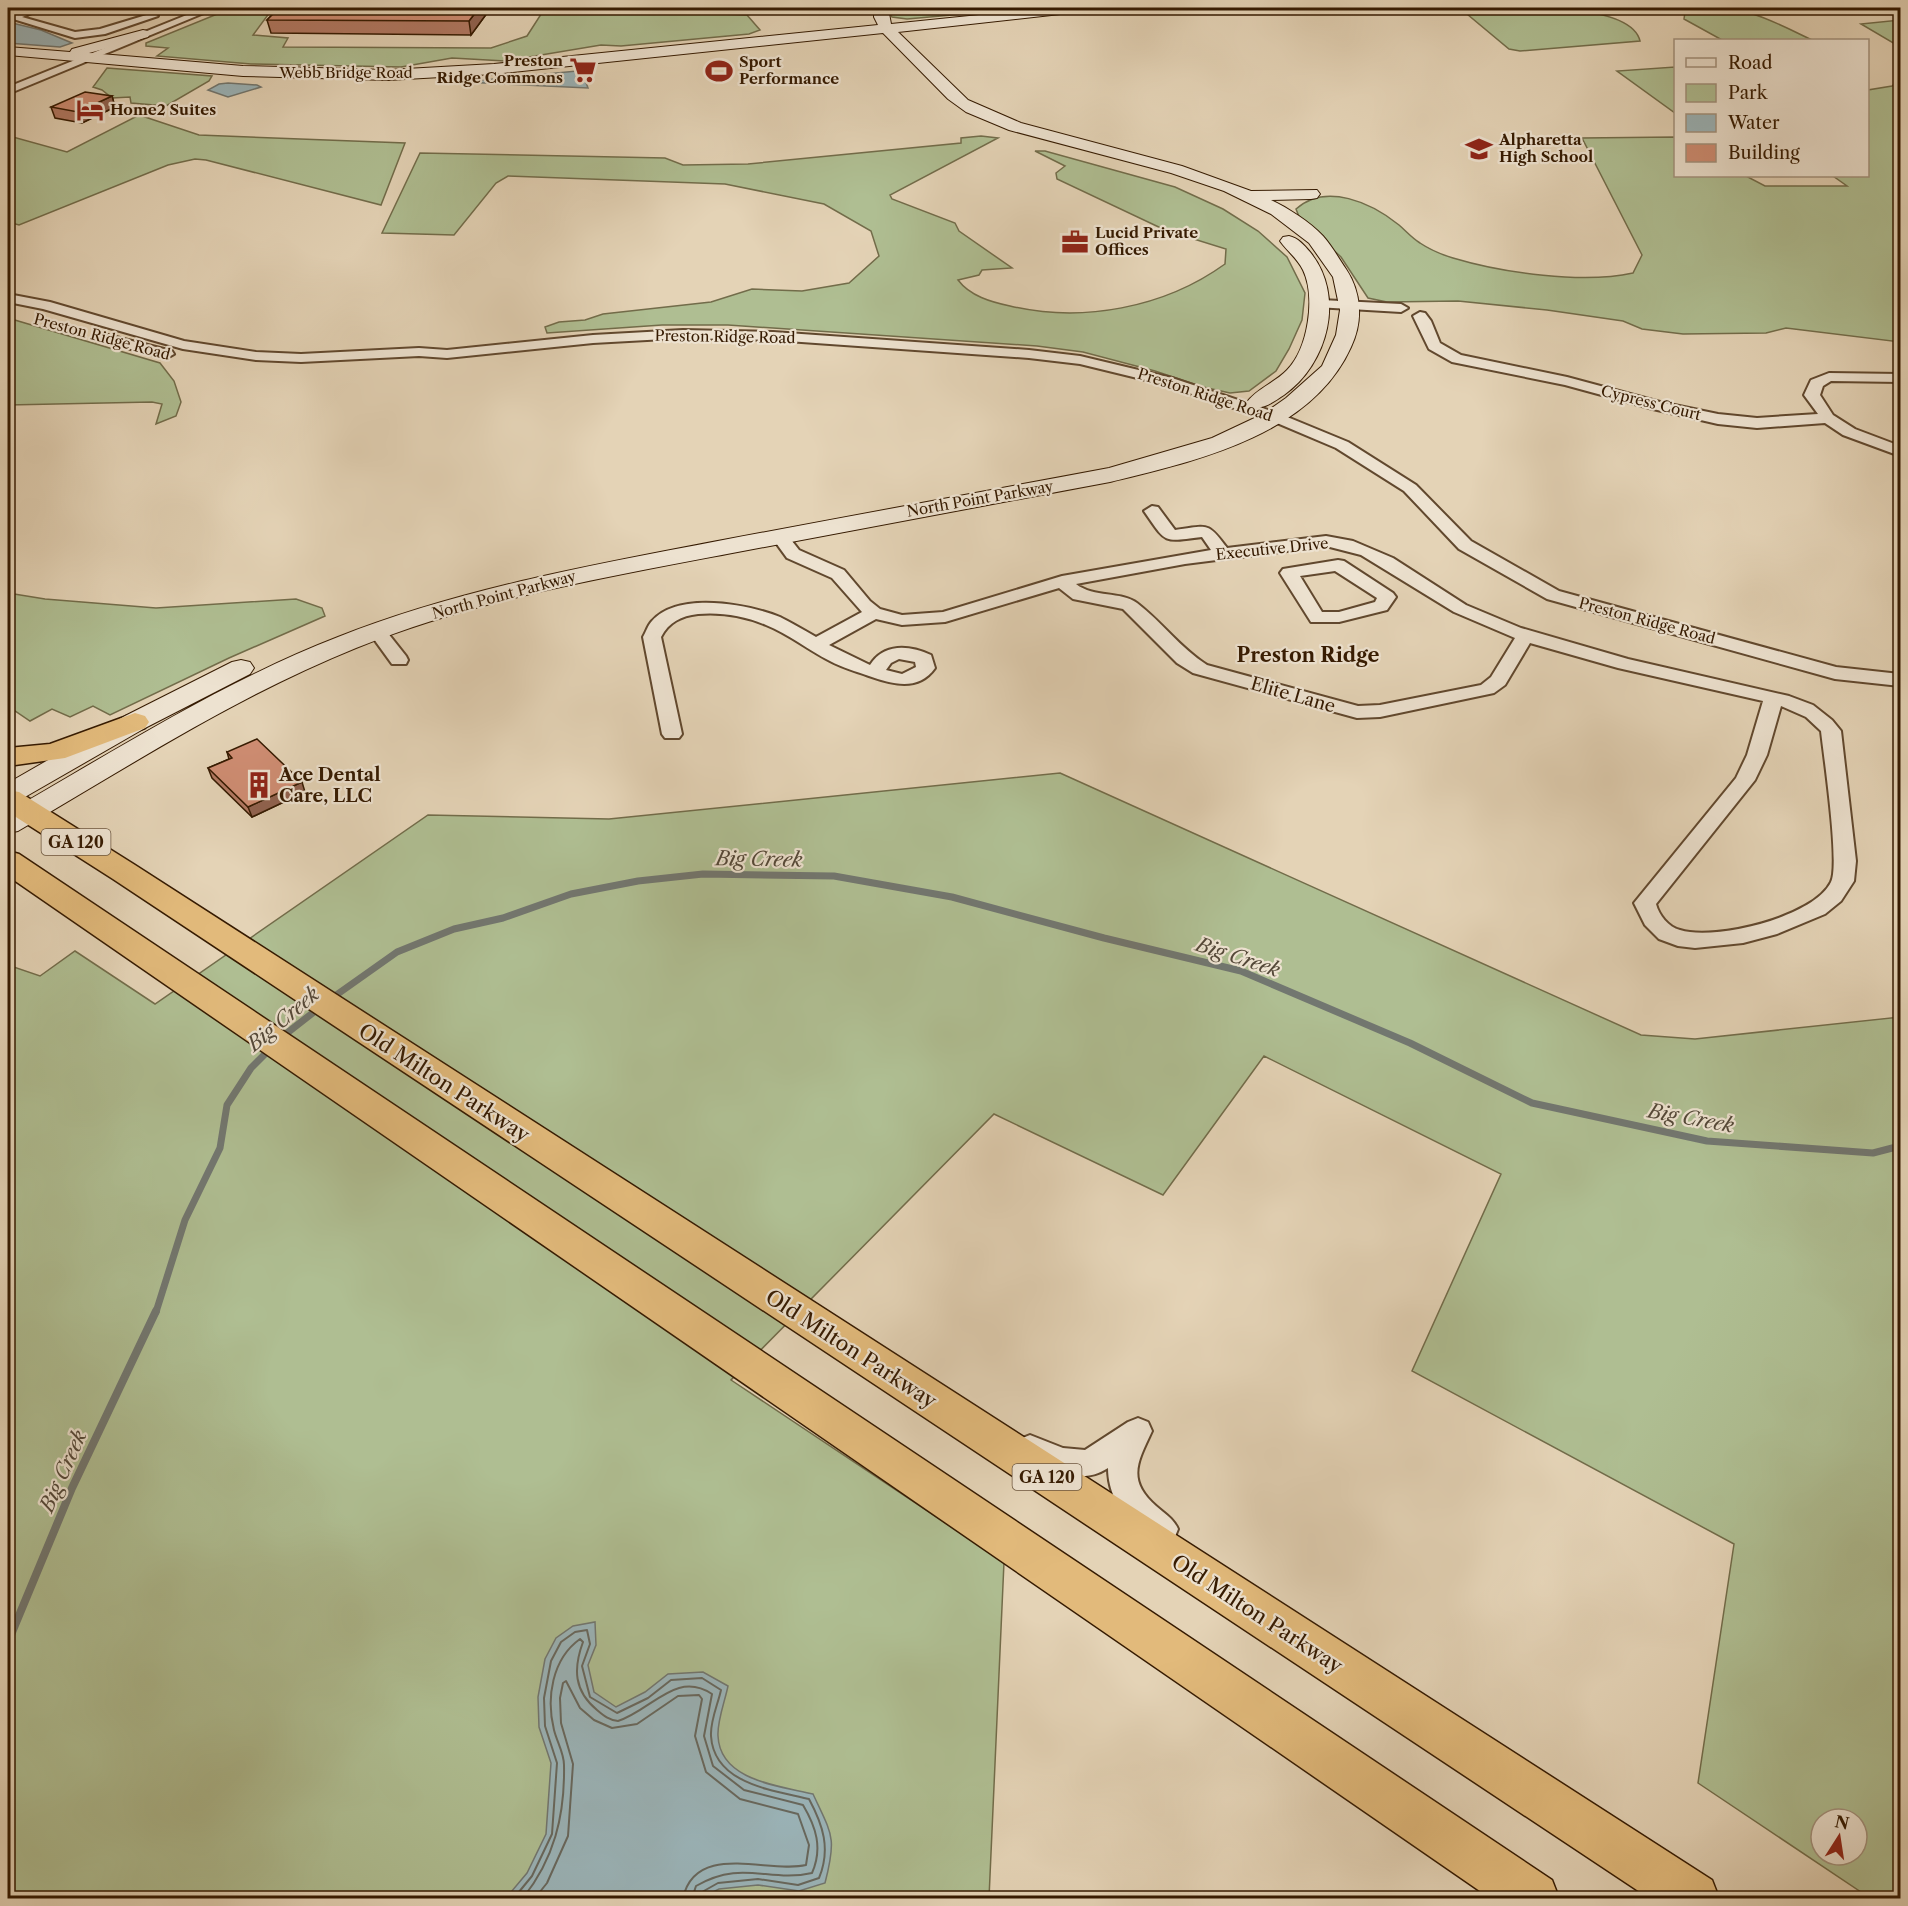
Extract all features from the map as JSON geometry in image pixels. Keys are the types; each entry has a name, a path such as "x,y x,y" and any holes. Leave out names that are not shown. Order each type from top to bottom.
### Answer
{"highway":[{"path":"8,757 55,752 135,722"},
{"name":"Old Milton Parkway","path":"13,808 124,872 1694,1899"},
{"name":"GA 120","path":"8,861 1534,1899"}],"street":[{"path":"40,8 21,13 15,18 75,36 101,32 166,10"},
{"path":"8,91 211,8"},
{"name":"Webb Bridge Road","path":"8,51 83,59 289,74 443,73 809,36 882,17 932,24 1078,8"},
{"name":"North Point Parkway","path":"882,17 904,63"},
{"name":"North Point Parkway","path":"13,808 274,674 377,631 525,587 779,536 1110,475 1169,460 1213,445 1275,417 1305,395 1330,369 1346,337 1350,306 1347,289 1336,266 1318,243 1296,222 1235,190 1191,175 1039,135 969,108 904,63 864,22"},
{"path":"904,63 906,39 910,33 932,24"},
{"path":"34,54 80,51 143,34"},
{"path":"126,42 116,52 118,57 162,65"},
{"name":"North Point Parkway","path":"13,808 135,722 219,678 320,633 364,617 509,573 588,555 1120,456 1184,436 1248,408 1274,393 1299,370 1310,351 1321,304 1320,286 1311,267 1295,246 1277,231 1232,203 1170,179 989,129 958,117 937,105"},
{"path":"1235,190 1263,196 1311,194 1294,208 1293,216 1296,222"},
{"name":"Preston Ridge Road","path":"8,298 45,305 183,345 228,352 302,358 419,352 447,354 593,339 683,334 773,336 1080,360 1157,378 1275,417 1342,445 1374,463 1410,488 1465,545 1552,595 1835,673 1900,680"},
{"name":"Cypress Court","path":"1321,304 1401,308 1406,304 1416,303 1433,309 1430,315 1420,316 1426,323 1431,342 1440,351 1479,365 1568,381 1658,406 1718,419 1757,423 1828,418"},
{"name":"Preston Ridge Road","path":"86,333 145,350 213,364 257,368 333,369 420,363 447,354"},
{"path":"1900,378 1868,380 1828,377 1816,383 1812,394 1828,418 1849,432 1900,451"},
{"path":"1152,511 1171,536 1206,531 1222,554"},
{"path":"779,536 793,554 838,574 864,605 874,613 815,645"},
{"name":"Executive Drive","path":"874,613 902,620 945,617 1062,581 1222,554 1326,541 1355,546 1419,581 1447,601 1477,617 1525,636 1639,667 1774,698 1810,710 1823,720 1831,731 1845,858 1843,881 1836,893 1821,906 1779,926 1726,938 1691,940 1676,938 1666,933 1648,915 1645,903 1746,780 1757,755 1774,698"},
{"path":"1308,543 1323,566"},
{"path":"1338,565 1387,597 1381,606 1339,617 1317,618 1289,573 1323,566 1338,565"},
{"name":"Elite Lane","path":"1062,581 1079,594 1129,604 1184,659 1200,669 1357,712 1380,711 1487,689 1498,681 1525,636"},
{"path":"672,734 652,637 658,624 674,614 704,608 753,614 774,621 844,663 876,672"},
{"path":"377,631 399,660"},
{"path":"963,1422 1062,1461 1089,1464 1138,1431 1125,1457 1122,1484 1142,1515 1294,1611 1336,1666"}],"green space":[{"path":"1534,7 1590,12 1614,18 1631,28 1640,41 1520,51 1509,49 1461,9"},
{"path":"232,8 273,8 253,35 288,38 283,47 491,48 527,36 545,8 669,8 666,12 747,15 760,30 749,34 621,46 601,45 505,61 452,58 401,67 251,64 157,56 168,48 146,46 146,43"},
{"path":"887,8 1033,8 907,19 892,17"},
{"path":"1700,8 1716,8 1745,12 1810,39 1720,39 1684,19 1685,12"},
{"path":"1900,20 1900,47 1861,24"},
{"path":"1674,67 1674,112 1617,71"},
{"path":"107,68 212,76 209,81 166,106 131,103 130,97 112,98 102,90 93,87"},
{"path":"1900,79 1900,342 1786,328 1766,333 1683,334 1642,329 1623,321 1547,310 1458,301 1387,302 1368,298 1341,257 1300,219 1296,209 1308,201 1321,197 1335,196 1349,199 1376,209 1432,250 1453,258 1495,268 1567,277 1633,273 1642,255 1582,138 1674,137 1674,177 1748,177 1765,186 1847,186 1834,177 1869,177 1869,90 1892,86"},
{"path":"139,115 199,135 405,143 381,205 195,159 168,165 19,225 8,222 8,138 13,137 67,152"},
{"path":"981,136 998,138 890,195 892,199 955,223 959,231 1012,268 982,270 979,275 958,280 963,286 981,298 1010,306 1065,313 1094,312 1122,308 1176,292 1225,264 1226,249 1165,230 1057,179 1056,173 1065,166 1035,151 1045,151 1175,187 1223,209 1258,231 1287,257 1305,293 1302,320 1276,371 1249,391 1230,393 1083,352 1037,346 728,325 662,325 547,333 545,327 559,322 585,320 603,314 711,302 752,289 802,291 849,283 879,256 871,231 824,204 725,184 508,176 496,183 454,235 382,233 420,153 665,158 683,165 748,164 961,143 961,138"},
{"path":"8,318 160,363 174,381 181,402 176,416 156,424 162,404 152,402 8,405"},
{"path":"8,593 45,599 156,608 296,599 322,608 325,616 229,658 110,715 93,706 70,717 52,709 30,721 15,711 8,716"},
{"path":"1060,773 1641,1035 1695,1039 1900,1017 1900,1898 1870,1898 1824,1867 1869,1867 1869,1807 1809,1807 1809,1857 1698,1783 1734,1544 1412,1371 1501,1174 1264,1056 1163,1195 994,1114 731,1380 1004,1562 989,1898 8,1898 8,965 40,976 75,951 155,1004 428,815 609,819"}],"water":[{"path":"8,22 41,30 72,43 60,47 8,43"},
{"path":"582,72 588,88 464,82"},
{"path":"219,84 261,87 228,97 208,90"},
{"path":"595,1622 596,1645 588,1665 594,1692 616,1707 645,1692 668,1674 703,1672 728,1686 718,1730 721,1751 729,1763 754,1779 813,1794 831,1837 831,1855 825,1883 799,1891 758,1885 719,1889 701,1898 506,1898 527,1873 546,1834 551,1763 539,1727 538,1697 545,1659 556,1638 573,1626"}],"building":[{"path":"279,8 479,8 469,21 267,20"},
{"path":"85,92 112,96 78,112 51,107"},
{"name":"Ace Dental Care, LLC","path":"257,739 302,782 248,807 208,768 232,758 227,752"}],"waterway":[{"name":"Big Creek","path":"332,998 397,952 454,929 503,918 571,894 638,881 703,874 834,876 952,897 1104,938 1241,971 1410,1043 1532,1103 1707,1141 1873,1153 1900,1146"},
{"name":"Big Creek","path":"282,1037 319,1008"},
{"name":"Big Creek","path":"156,1312 185,1220 220,1148 227,1105 251,1068 271,1048"},
{"name":"Big Creek","path":"8,1642 72,1488 156,1311"}],"place":[{"name":"Preston Ridge Commons","path":"583,70"},
{"name":"Sport Performance","path":"719,71"},
{"name":"Home2 Suites","path":"90,110"},
{"name":"Alpharetta High School","path":"1479,149"},
{"name":"Lucid Private Offices","path":"1075,242"},
{"name":"Ace Dental Care, LLC","path":"259,785"}],"district":[{"name":"Preston Ridge","path":"1308,655"}]}
